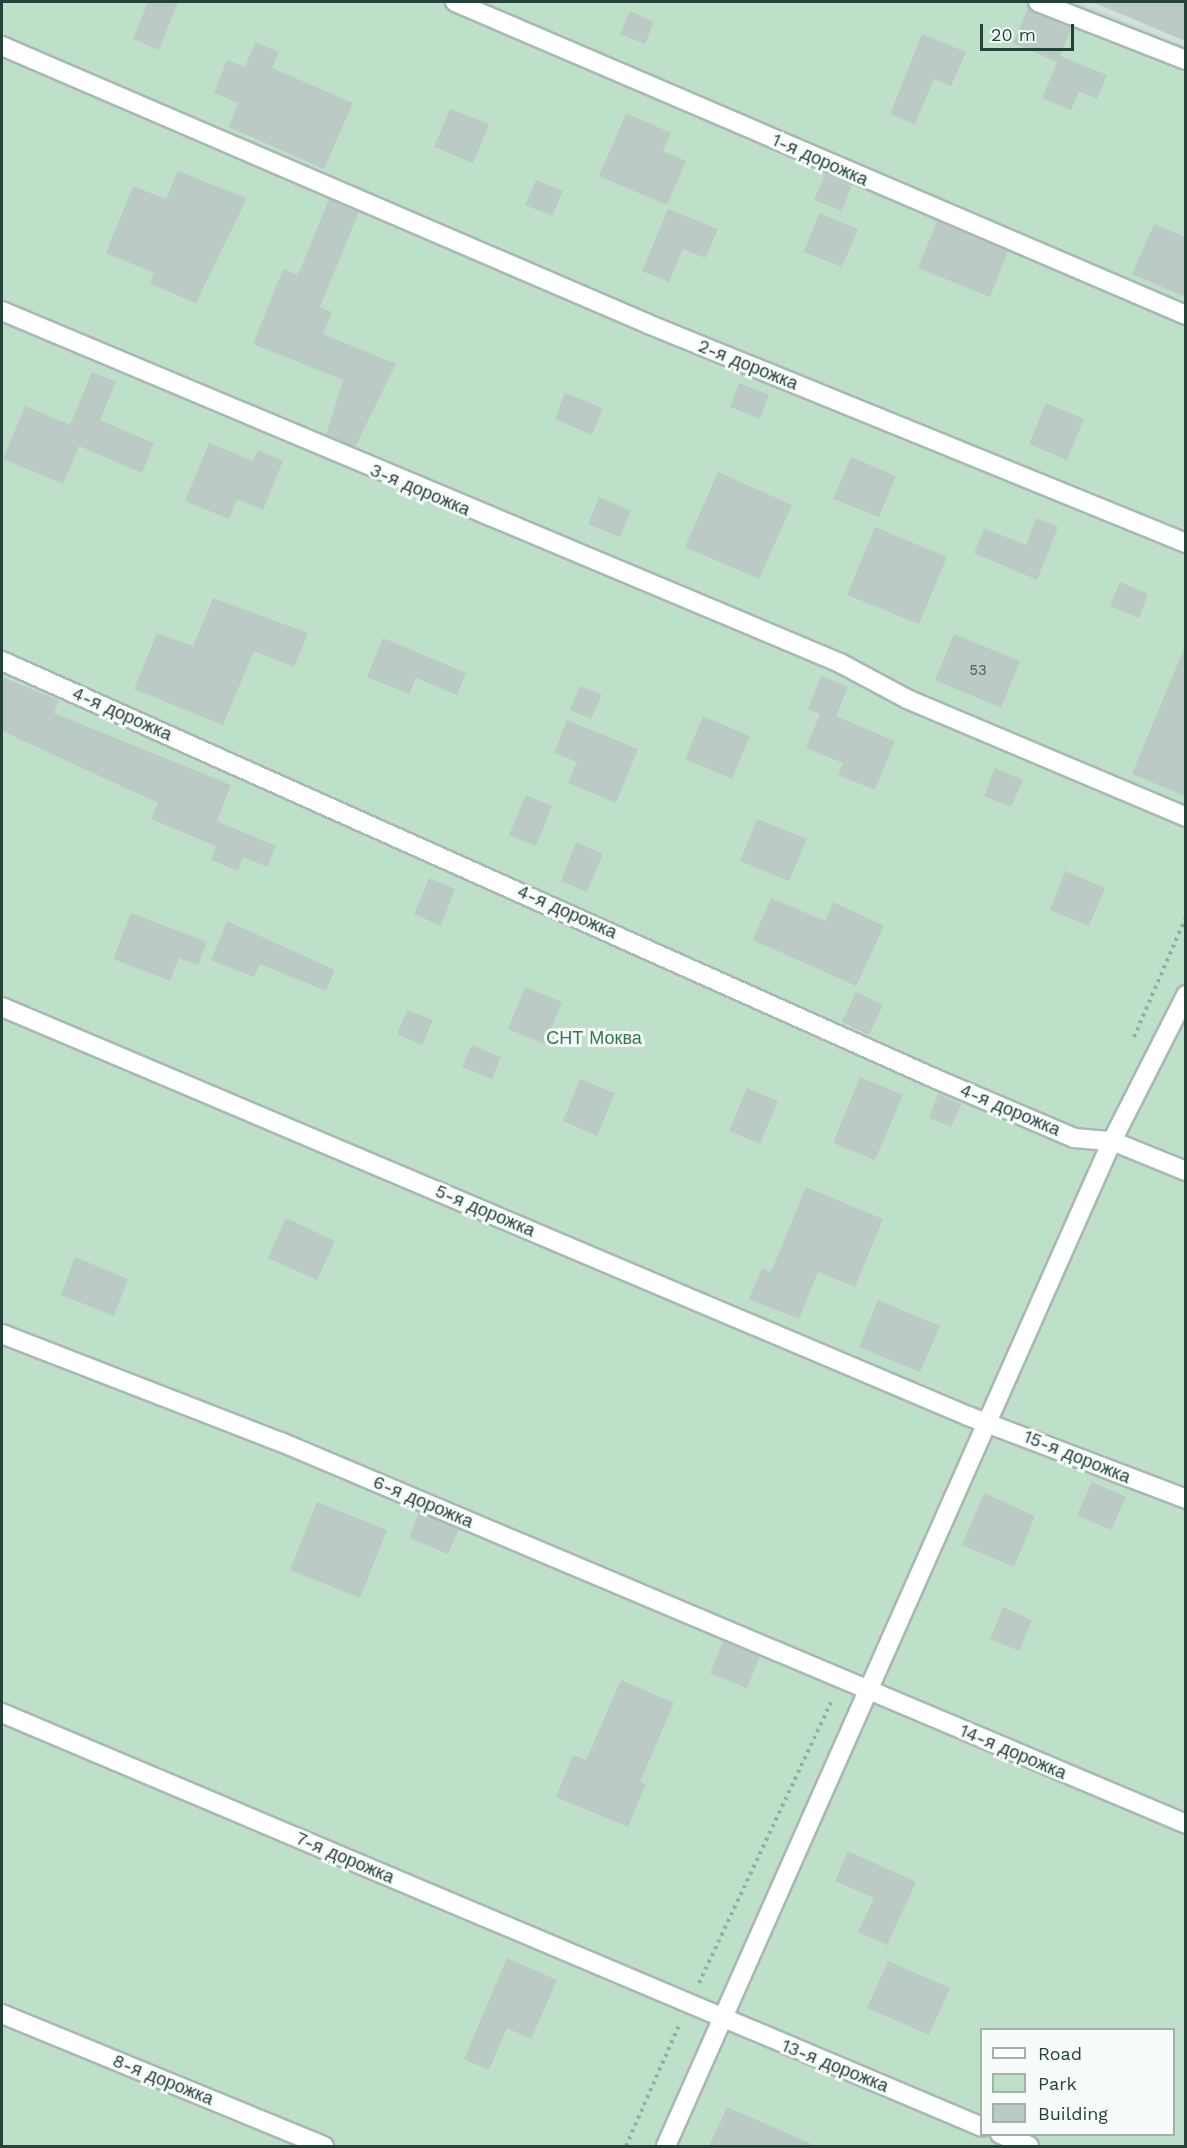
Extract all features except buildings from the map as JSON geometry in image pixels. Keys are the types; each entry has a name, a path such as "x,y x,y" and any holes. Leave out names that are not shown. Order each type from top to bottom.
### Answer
{"street":[{"name":"1-я дорожка","path":"455,2 1185,315"},
{"path":"1038,2 1185,60"},
{"name":"2-я дорожка","path":"2,46 313,182 1185,543"},
{"name":"3-я дорожка","path":"2,311 840,663 907,699 1185,817"},
{"name":"4-я дорожка","path":"2,661 936,1079 1074,1137 1112,1141 1185,1171"},
{"path":"666,2146 1112,1141 1185,995"},
{"name":"5-я дорожка","path":"2,1007 968,1416"},
{"name":"6-я дорожка","path":"2,1334 280,1442 841,1680"},
{"name":"15-я дорожка","path":"968,1416 987,1420 1185,1499"},
{"name":"14-я дорожка","path":"841,1680 1185,1824"},
{"name":"7-я дорожка","path":"2,1713 687,2006"},
{"name":"13-я дорожка","path":"687,2006 980,2127"},
{"name":"8-я дорожка","path":"2,2014 324,2146"},
{"path":"1005,2136 1029,2146"}],"path":[{"path":"1130,1045 1185,916"},
{"path":"626,2146 687,2006 841,1680"}],"shaded area":[{"path":"1079,2 1185,2 1185,46"}],"green space":[{"name":"СНТ Моква","path":"2,2 1079,2 1185,46 1185,2146 2,2146"}]}
